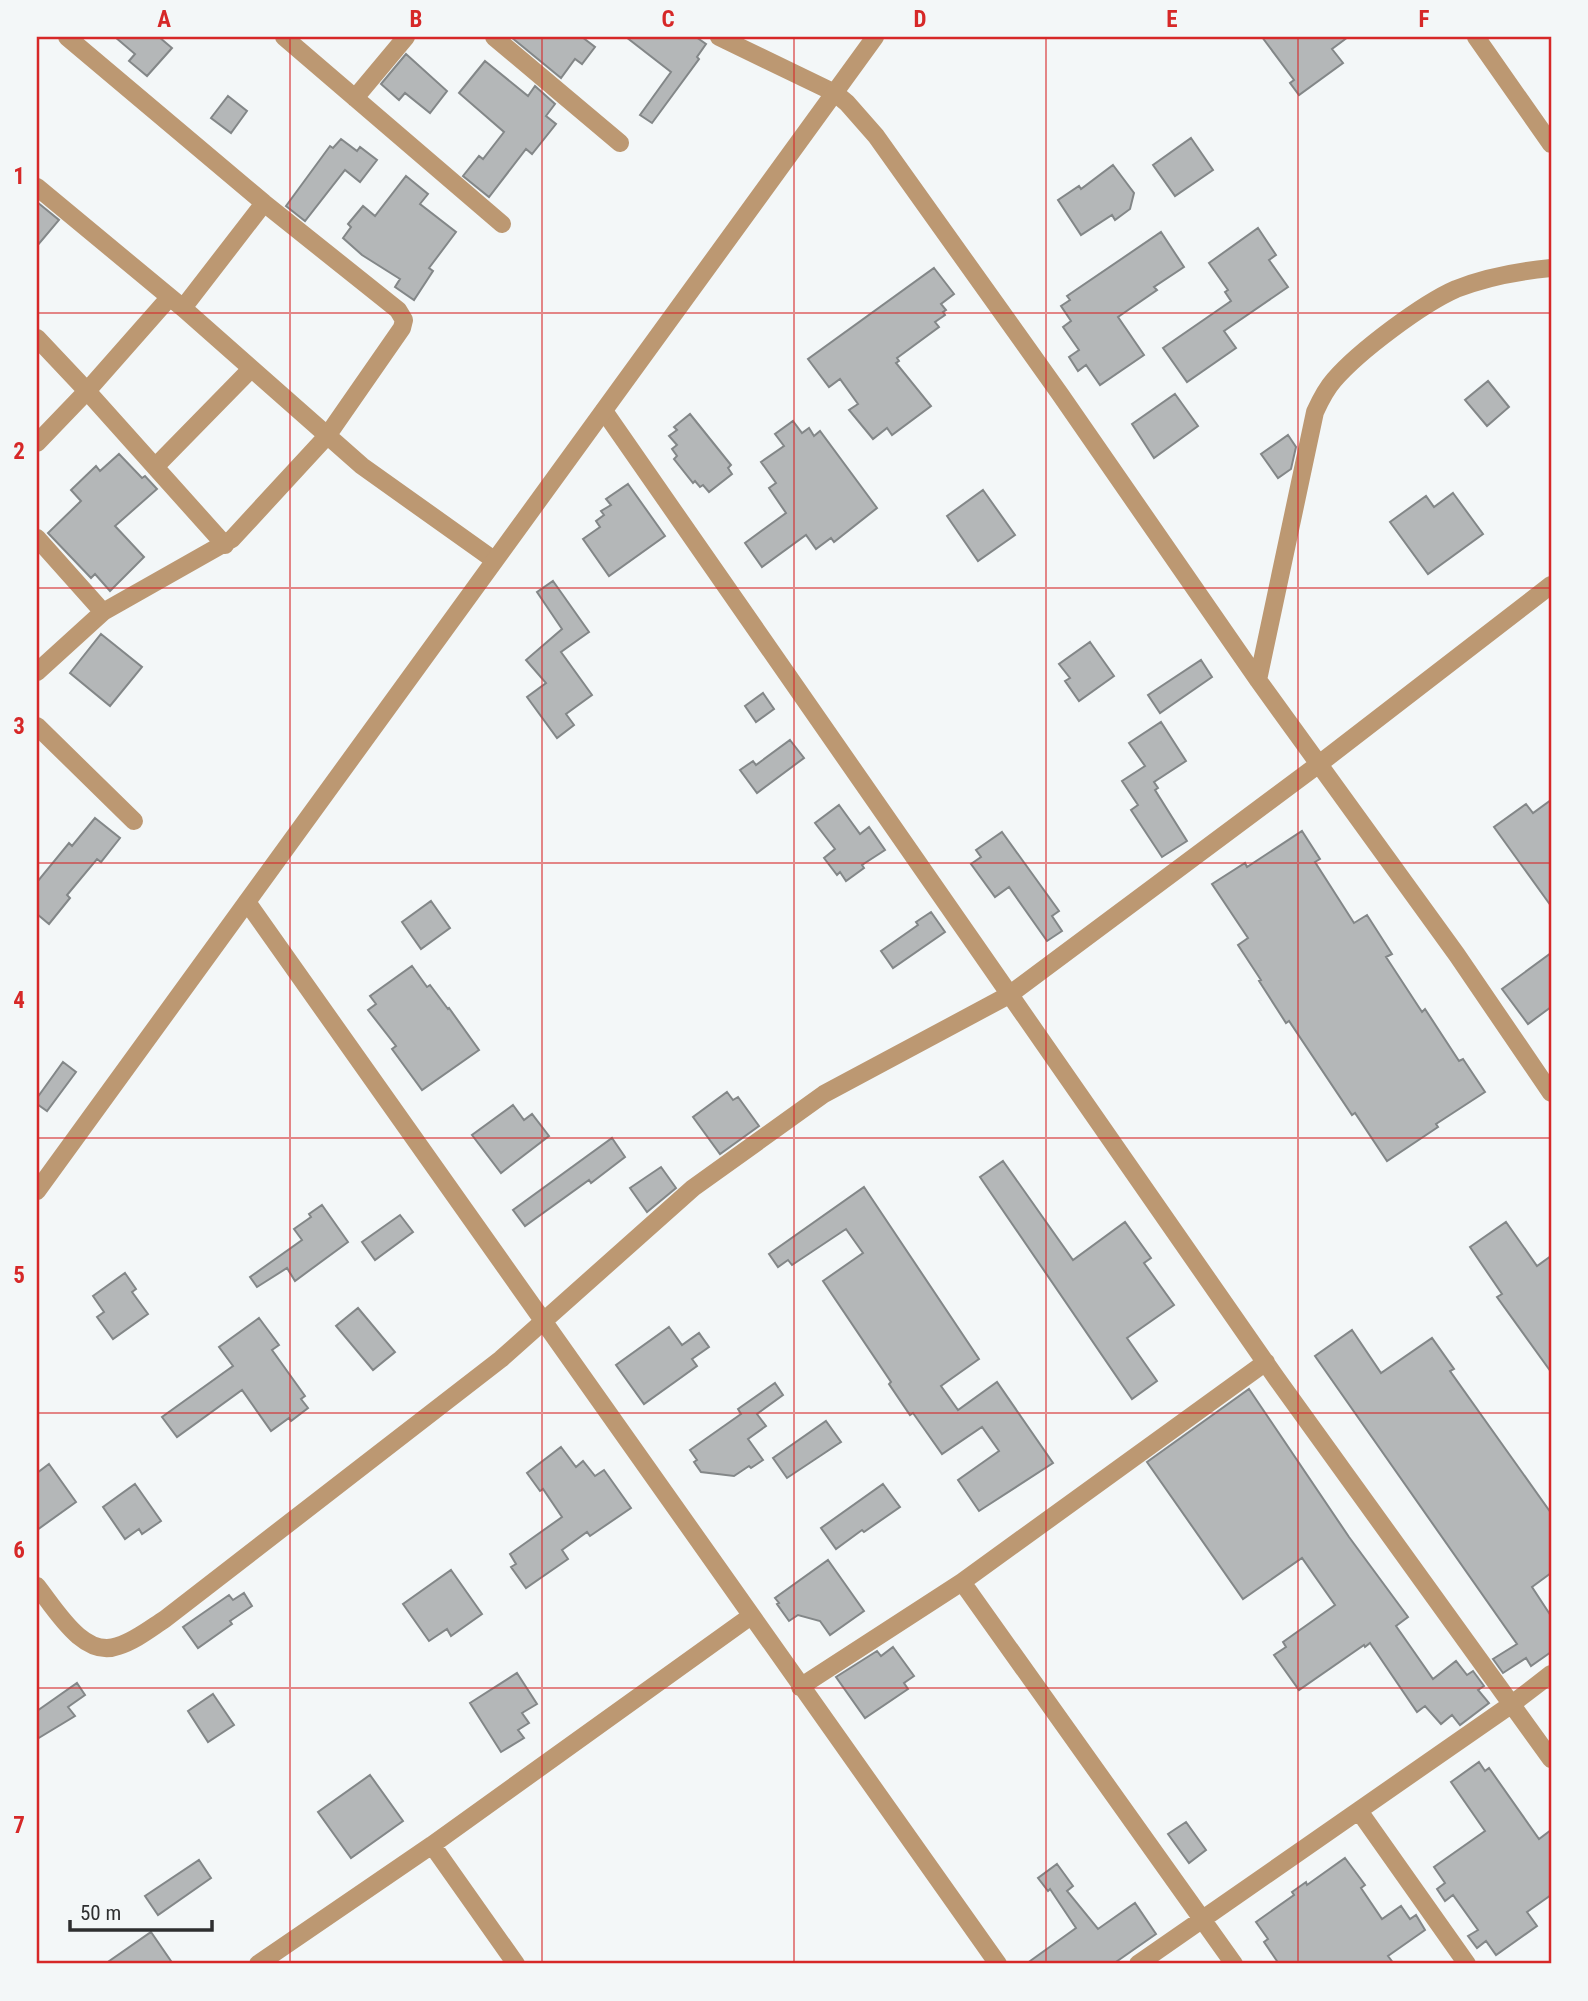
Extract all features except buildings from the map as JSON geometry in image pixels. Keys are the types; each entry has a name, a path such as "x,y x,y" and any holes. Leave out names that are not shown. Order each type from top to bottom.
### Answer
{"street":[{"path":"37,672 103,612 225,545 327,436 402,327 404,320 398,310 264,203 67,37"},
{"path":"284,37 502,224"},
{"path":"355,97 406,37"},
{"path":"494,37 620,143"},
{"path":"719,37 835,93 876,136 1060,394 1258,680 1457,955 1551,1093"},
{"path":"37,1191 875,37"},
{"path":"1476,37 1551,144"},
{"path":"37,187 176,303 381,481 494,560"},
{"path":"37,443 176,303 264,203"},
{"path":"1258,680 1315,412 1332,381 1387,334 1440,298 1479,282 1524,271 1551,268"},
{"path":"37,338 225,545"},
{"path":"155,467 250,370"},
{"path":"604,411 1266,1362 1551,1759"},
{"path":"37,538 103,612"},
{"path":"37,1587 88,1646 104,1649 118,1647 165,1619 501,1359 693,1188 824,1094 1009,995 1319,764 1551,585"},
{"path":"37,726 134,821"},
{"path":"247,902 998,1964"},
{"path":"800,1687 961,1582 1266,1362"},
{"path":"961,1582 1234,1964"},
{"path":"258,1964 432,1845 751,1616"},
{"path":"1138,1964 1513,1704 1551,1674"},
{"path":"1359,1811 1467,1964"},
{"path":"432,1845 516,1964"}]}
